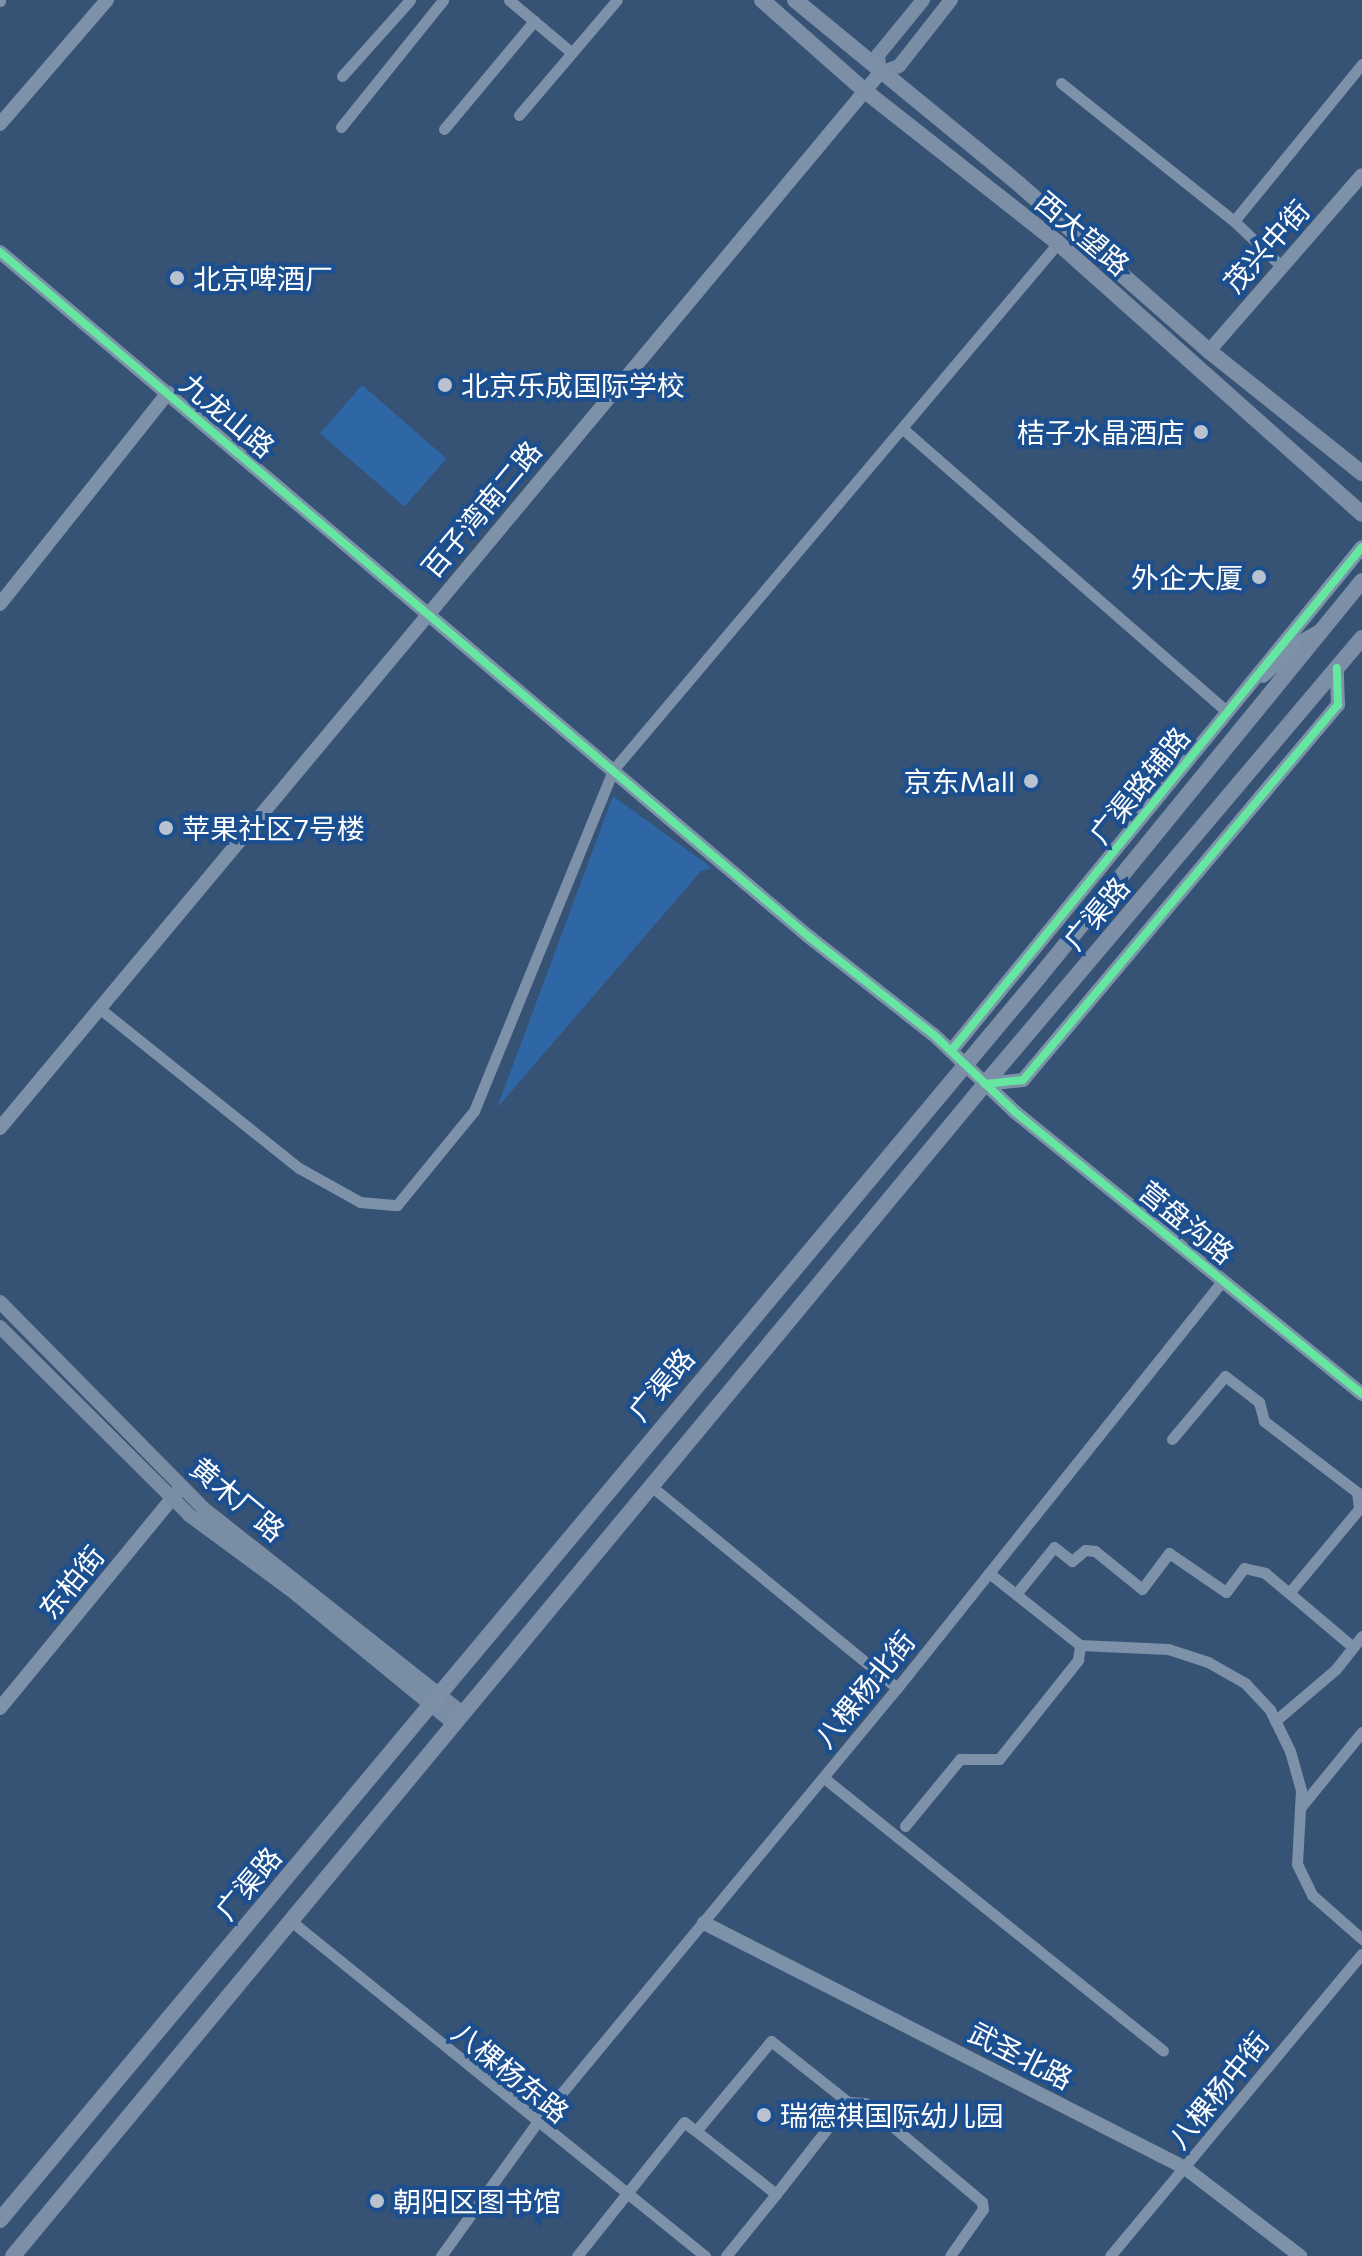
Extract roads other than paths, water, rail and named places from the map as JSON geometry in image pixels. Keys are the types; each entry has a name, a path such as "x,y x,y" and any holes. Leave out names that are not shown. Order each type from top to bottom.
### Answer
{"main road":[{"name":"西大望路","path":"762,0 865,91 1058,243 1362,514"},
{"name":"西大望路","path":"795,0 880,73 1020,185 1209,351 1362,473"},
{"path":"923,0 878,55 880,73 899,66 951,0"},
{"name":"广渠路","path":"0,2220 965,1064 1362,581"},
{"name":"广渠路","path":"13,2256 985,1084 1362,638"},
{"name":"黄木厂路","path":"0,1302 176,1493"},
{"name":"黄木厂路","path":"0,1327 176,1493 458,1718"}],"street":[{"path":"0,124 107,0"},
{"path":"342,76 410,0"},
{"path":"341,127 443,0"},
{"path":"509,0 572,53"},
{"path":"519,115 617,0"},
{"path":"444,129 534,21"},
{"path":"1234,221 1362,64"},
{"name":"百子湾南二路","path":"0,1128 880,73"},
{"path":"1061,83 1234,221 1279,264"},
{"name":"茂兴中街","path":"1209,351 1279,264 1362,175"},
{"path":"99,1008 299,1168 360,1202 397,1205 474,1111 613,770 1058,243"},
{"name":"九龙山路","path":"0,252 613,770"},
{"path":"0,604 168,393"},
{"path":"903,429 1226,711"},
{"name":"广渠路辅路","path":"951,1051 1362,547"},
{"path":"1249,685 1276,667 1297,644 1322,630"},
{"path":"985,1084 1023,1080 1338,705 1337,668"},
{"name":"营盘沟路","path":"613,770 951,1051 985,1084 1362,1394"},
{"name":"八棵杨北街","path":"441,2256 536,2124 824,1778 1223,1280"},
{"path":"1172,1439 1225,1376 1259,1402 1264,1421 1357,1492 1359,1509 1289,1593"},
{"path":"651,1486 897,1688"},
{"name":"东柏街","path":"0,1708 176,1493"},
{"path":"1016,1594 1054,1547 1072,1561 1085,1550 1095,1551 1142,1589 1169,1553 1226,1592 1244,1568 1265,1573 1353,1647"},
{"path":"989,1573 1080,1645 1168,1649 1208,1662 1245,1683 1280,1718 1290,1751 1300,1808 1297,1864 1312,1895 1362,1939"},
{"path":"1280,1718 1362,1636"},
{"path":"905,1826 960,1759 999,1759 1078,1660 1080,1645"},
{"path":"1280,1718 1310,1680"},
{"path":"1300,1808 1362,1732"},
{"path":"824,1778 1163,2051"},
{"name":"八棵杨东路","path":"291,1921 536,2124 705,2256"},
{"name":"武圣北路","path":"704,1923 1185,2168 1300,2256"},
{"name":"八棵杨中街","path":"1110,2256 1362,1954"},
{"path":"696,2131 771,2041 848,2102 865,2103 982,2202 983,2209 950,2256"},
{"path":"726,2256 848,2102"},
{"path":"577,2256 684,2122 776,2194"}],"place":[{"name":"北京啤酒厂","path":"177,278"},
{"name":"北京乐成国际学校","path":"445,385"},
{"name":"桔子水晶酒店","path":"1201,432"},
{"name":"外企大厦","path":"1259,577"},
{"name":"京东Mall","path":"1031,781"},
{"name":"苹果社区7号楼","path":"166,828"},
{"name":"瑞德祺国际幼儿园","path":"764,2115"},
{"name":"朝阳区图书馆","path":"377,2201"}]}
